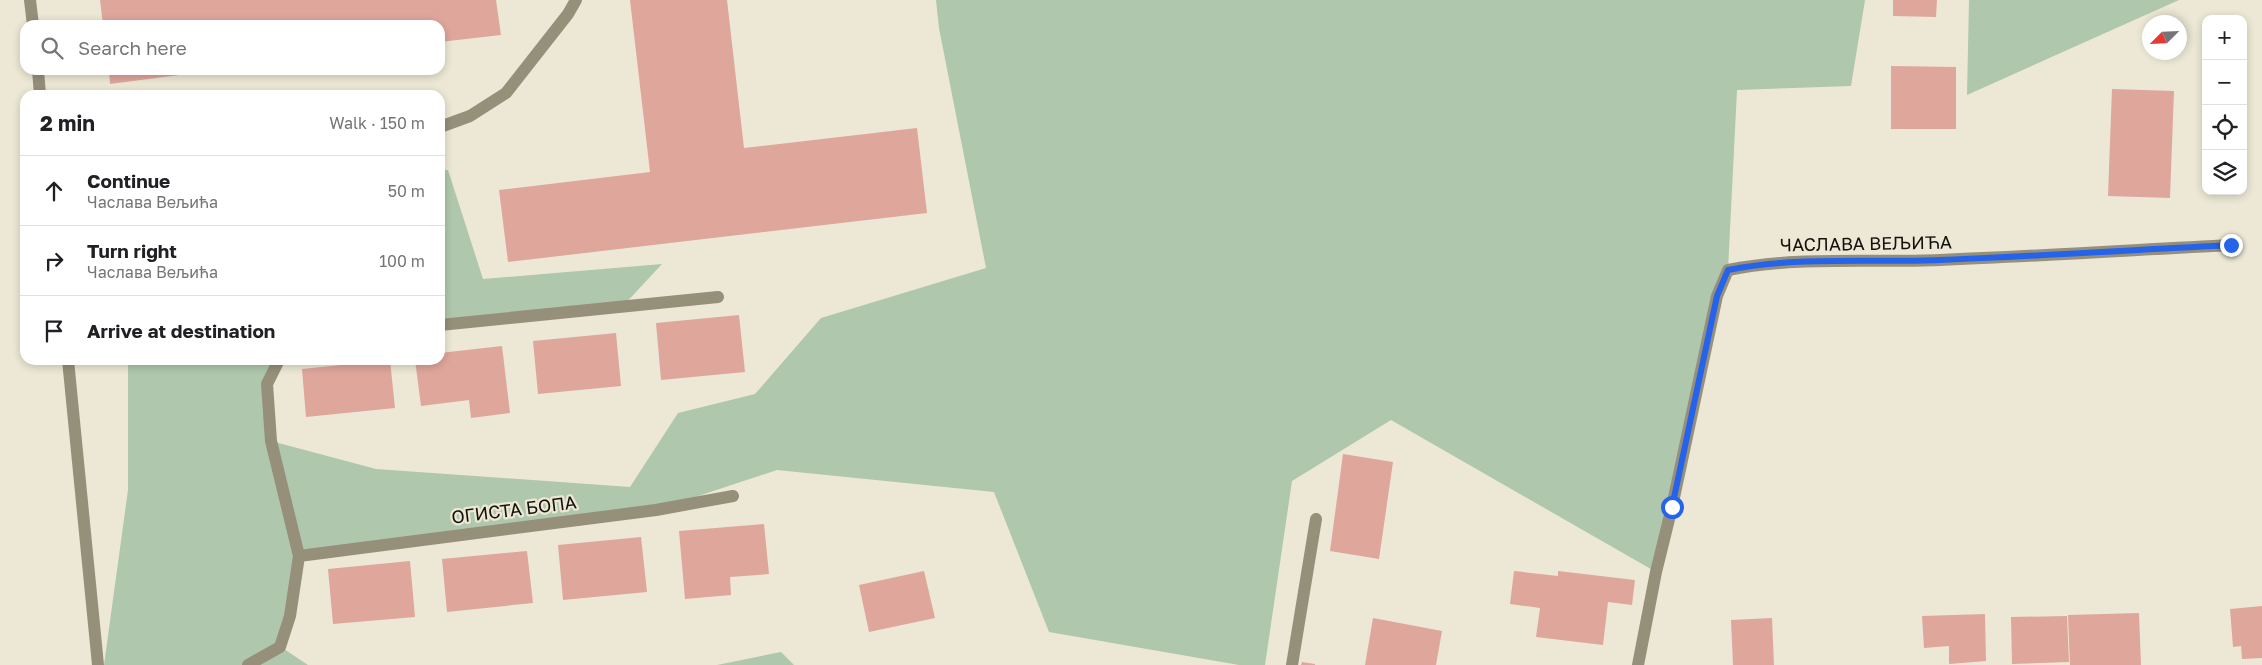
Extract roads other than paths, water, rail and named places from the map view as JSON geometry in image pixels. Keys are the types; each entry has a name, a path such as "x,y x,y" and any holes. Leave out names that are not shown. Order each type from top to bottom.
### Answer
{"street":[{"path":"30,0 32,20"},
{"path":"445,125 470,116 506,93 568,14 576,0"},
{"path":"38,75 40,90"},
{"name":"ЧАСЛАВА ВЕЉИЋА","path":"1638,665 1656,572 1672,507 1713,313 1717,296 1728,270 1759,264 1938,260 2231,245"},
{"path":"445,324 718,297"},
{"path":"68,365 98,665"},
{"path":"248,665 280,647 290,616 299,556 271,441 267,384 276,365"},
{"name":"ОГИСТА БОПА","path":"299,556 656,510 733,496"},
{"path":"1292,665 1316,519"}]}
